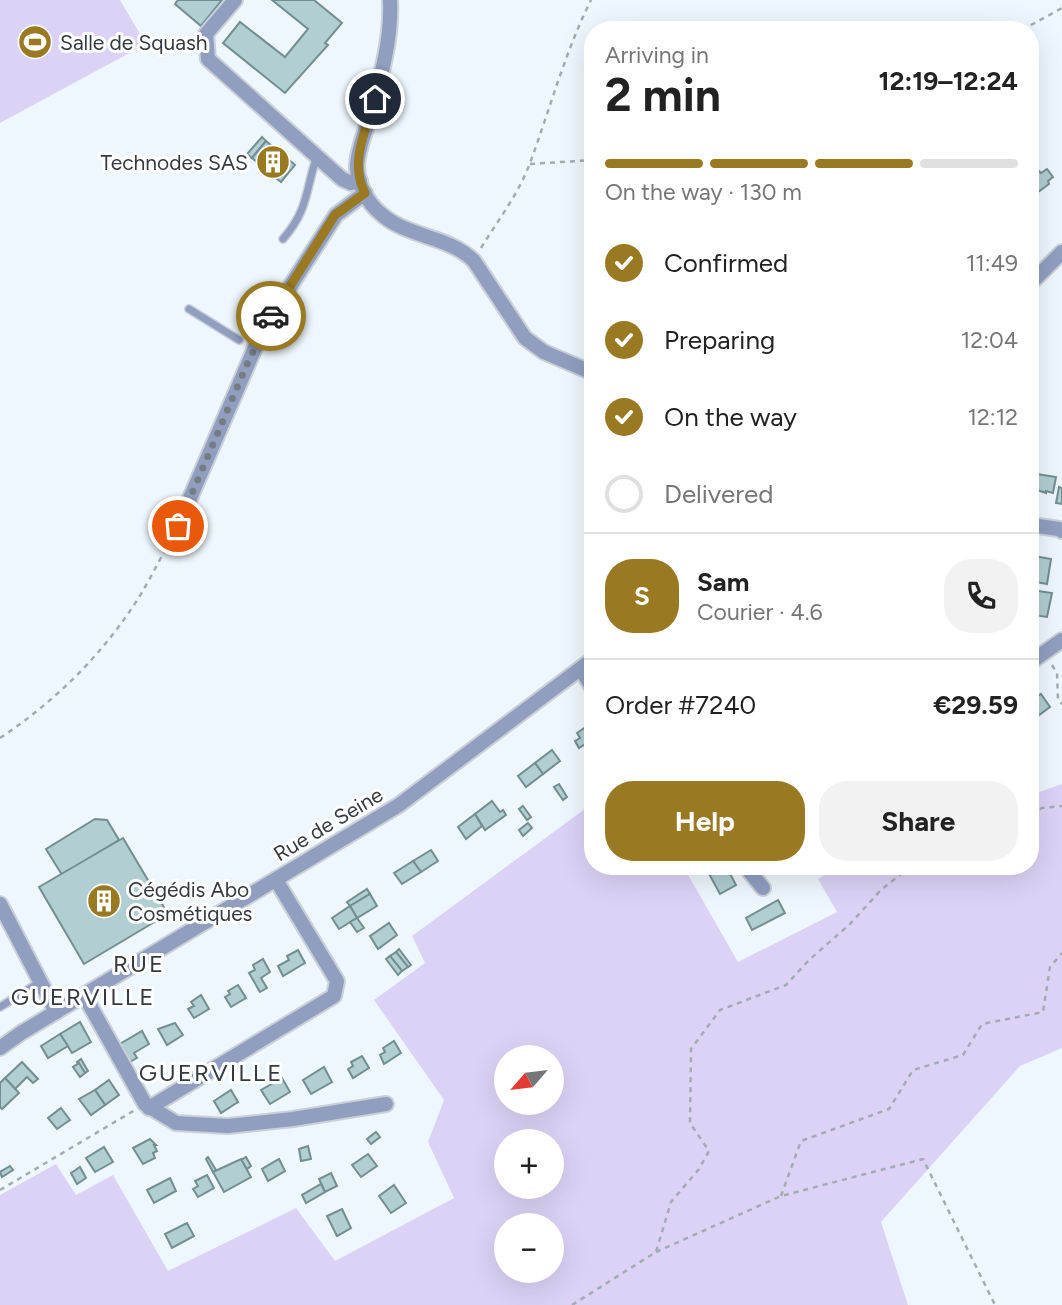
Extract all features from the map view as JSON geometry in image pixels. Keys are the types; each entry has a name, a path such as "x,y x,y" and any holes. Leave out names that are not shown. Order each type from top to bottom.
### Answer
{"street":[{"path":"236,0 206,34 208,59 347,181 362,187"},
{"path":"390,0 387,51 357,163 362,187 373,207 391,221 445,242 473,259 525,338 544,352 584,369"},
{"path":"178,526 264,327 335,215 362,187"},
{"path":"1039,275 1062,252"},
{"path":"1039,526 1062,531"},
{"path":"1039,656 1062,640"},
{"name":"Rue de Seine","path":"0,1048 399,805 584,666"},
{"path":"581,669 584,674"},
{"path":"752,875 763,888"},
{"path":"147,1106 334,996 337,981 275,880"},
{"path":"0,904 56,1012"},
{"path":"84,995 147,1106 176,1123 228,1126 386,1104"}],"lane":[{"path":"283,239 296,223 306,203 309,179 317,156"},
{"path":"190,309 239,340"},
{"path":"0,1007 37,984 42,984"}],"path":[{"path":"473,259 517,191 530,164 552,95 591,0"},
{"path":"1038,21 1062,8"},
{"path":"530,164 584,161"},
{"path":"0,738 30,718 71,683 106,644 136,603 178,526"},
{"path":"1044,653 1057,673 1058,700 1062,704"},
{"path":"1039,810 1062,806"},
{"path":"656,1252 671,1202 699,1169 709,1151 690,1124 691,1049 720,1010 786,985 881,890 900,875"},
{"path":"781,1196 801,1142 889,1109 913,1070 963,1055 982,1024 1043,1012 1050,967 1062,953"},
{"path":"0,1191 147,1106"},
{"path":"572,1305 656,1252 781,1196 923,1159 995,1305"}],"shaded area":[{"path":"0,0 120,0 146,44 0,123"},
{"path":"1062,784 1062,1048 1020,1066 881,1222 908,1305 0,1305 0,1195 56,1164 76,1195 113,1175 168,1271 296,1208 335,1261 454,1198 428,1142 444,1100 374,1000 425,963 412,936 584,810 584,875 688,875 738,962 837,912 818,879 824,875 1039,875 1039,792"}],"building":[{"path":"178,0 222,0 201,26 175,4"},
{"path":"272,0 314,0 342,23 325,43 328,45 285,93 223,43 240,22 285,57 308,29"},
{"path":"262,137 266,141 252,158 247,154"},
{"name":"Technodes SAS","path":"266,141 295,165 281,182 252,158"},
{"path":"1047,169 1053,177 1039,192 1039,171 1041,173"},
{"path":"1039,474 1056,477 1053,493 1039,491"},
{"path":"1059,487 1062,488 1062,504 1056,503"},
{"path":"1039,557 1051,559 1047,584 1039,582"},
{"path":"1039,591 1052,593 1047,617 1039,616"},
{"path":"1041,694 1050,707 1039,715"},
{"path":"584,728 584,745 579,748 575,741 580,738 577,733"},
{"path":"552,750 560,761 543,774 535,763"},
{"path":"535,763 543,774 526,787 518,776"},
{"path":"559,784 567,797 563,800 554,787"},
{"path":"492,801 500,812 503,810 506,815 485,830 475,814"},
{"path":"523,806 531,817 527,820 519,809"},
{"path":"475,814 482,826 466,839 458,827"},
{"path":"95,819 107,820 119,840 62,875 46,849"},
{"path":"528,823 532,828 523,836 519,830"},
{"name":"Cégédis Abo Cosmétiques","path":"123,838 168,914 84,964 39,887"},
{"path":"431,850 438,861 421,872 413,861"},
{"path":"413,861 421,872 402,884 394,873"},
{"path":"710,875 731,875 736,885 720,894"},
{"path":"367,889 370,894 350,906 347,902"},
{"path":"370,894 377,906 357,918 350,906"},
{"path":"778,900 785,913 752,930 746,918"},
{"path":"350,906 357,918 339,929 332,918"},
{"path":"357,918 364,928 357,932 350,922"},
{"path":"389,923 397,935 378,949 370,936"},
{"path":"399,949 411,965 408,967 396,952"},
{"path":"298,950 305,963 283,976 278,966 289,960 287,956"},
{"path":"396,952 408,967 402,971 390,956"},
{"path":"390,956 402,971 398,975 386,959"},
{"path":"263,959 270,972 261,978 267,988 260,992 249,973 255,970 253,965"},
{"path":"238,985 246,998 231,1007 225,997 230,994 228,991"},
{"path":"201,995 209,1009 194,1018 188,1009 194,1006 191,1002"},
{"path":"80,1022 91,1042 72,1053 60,1034"},
{"path":"175,1023 183,1035 167,1045 158,1029"},
{"path":"142,1031 149,1044 134,1053 137,1058 128,1063 118,1045"},
{"path":"60,1034 68,1046 48,1058 41,1046"},
{"path":"394,1041 401,1053 384,1064 380,1055 385,1052 383,1048"},
{"path":"362,1056 369,1068 353,1078 348,1069 353,1066 351,1062"},
{"path":"81,1059 88,1071 85,1073 77,1062"},
{"path":"22,1062 38,1079 33,1083 27,1077 15,1089 5,1078"},
{"path":"79,1063 85,1073 80,1077 73,1067"},
{"path":"324,1067 332,1082 311,1094 303,1080"},
{"path":"5,1078 19,1093 2,1109 0,1083"},
{"path":"282,1078 290,1092 270,1104 261,1090"},
{"path":"109,1080 119,1095 105,1105 95,1090"},
{"path":"95,1090 105,1105 91,1115 79,1099"},
{"path":"231,1090 238,1102 221,1113 214,1101"},
{"path":"61,1108 70,1120 57,1129 48,1118"},
{"path":"376,1132 380,1137 371,1144 367,1139"},
{"path":"150,1139 156,1145 157,1151 153,1153 155,1158 143,1164 133,1148"},
{"path":"308,1146 311,1159 301,1161 299,1149"},
{"path":"104,1147 113,1162 95,1172 86,1158"},
{"path":"368,1154 377,1166 361,1177 352,1165"},
{"path":"208,1157 216,1170 213,1172 206,1159"},
{"path":"246,1157 251,1166 247,1169 241,1160"},
{"path":"241,1159 251,1177 224,1192 213,1172"},
{"path":"279,1159 285,1171 268,1181 262,1169"},
{"path":"10,1166 13,1170 2,1177 0,1172"},
{"path":"80,1167 86,1178 77,1184 71,1173"},
{"path":"331,1173 337,1186 325,1192 319,1179"},
{"path":"207,1175 214,1188 198,1197 193,1189 198,1186 195,1181"},
{"path":"170,1178 176,1191 154,1203 147,1190"},
{"path":"321,1184 325,1192 306,1203 302,1195"},
{"path":"394,1185 406,1203 391,1213 379,1196"},
{"path":"342,1209 351,1228 337,1236 327,1216"},
{"path":"187,1223 194,1236 172,1248 165,1234"}],"way so far":[{"path":"178,526 248,362 271,316"}],"place":[{"name":"Salle de Squash","path":"35,42"},
{"name":"Technodes SAS","path":"273,162"},
{"name":"Cégédis Abo Cosmétiques","path":"104,901"}],"district":[{"name":"RUE","path":"139,963"},
{"name":"GUERVILLE","path":"83,996"},
{"name":"GUERVILLE","path":"211,1072"}],"route":[{"path":"271,316 335,215 365,193 358,175 357,163 375,99"}]}
